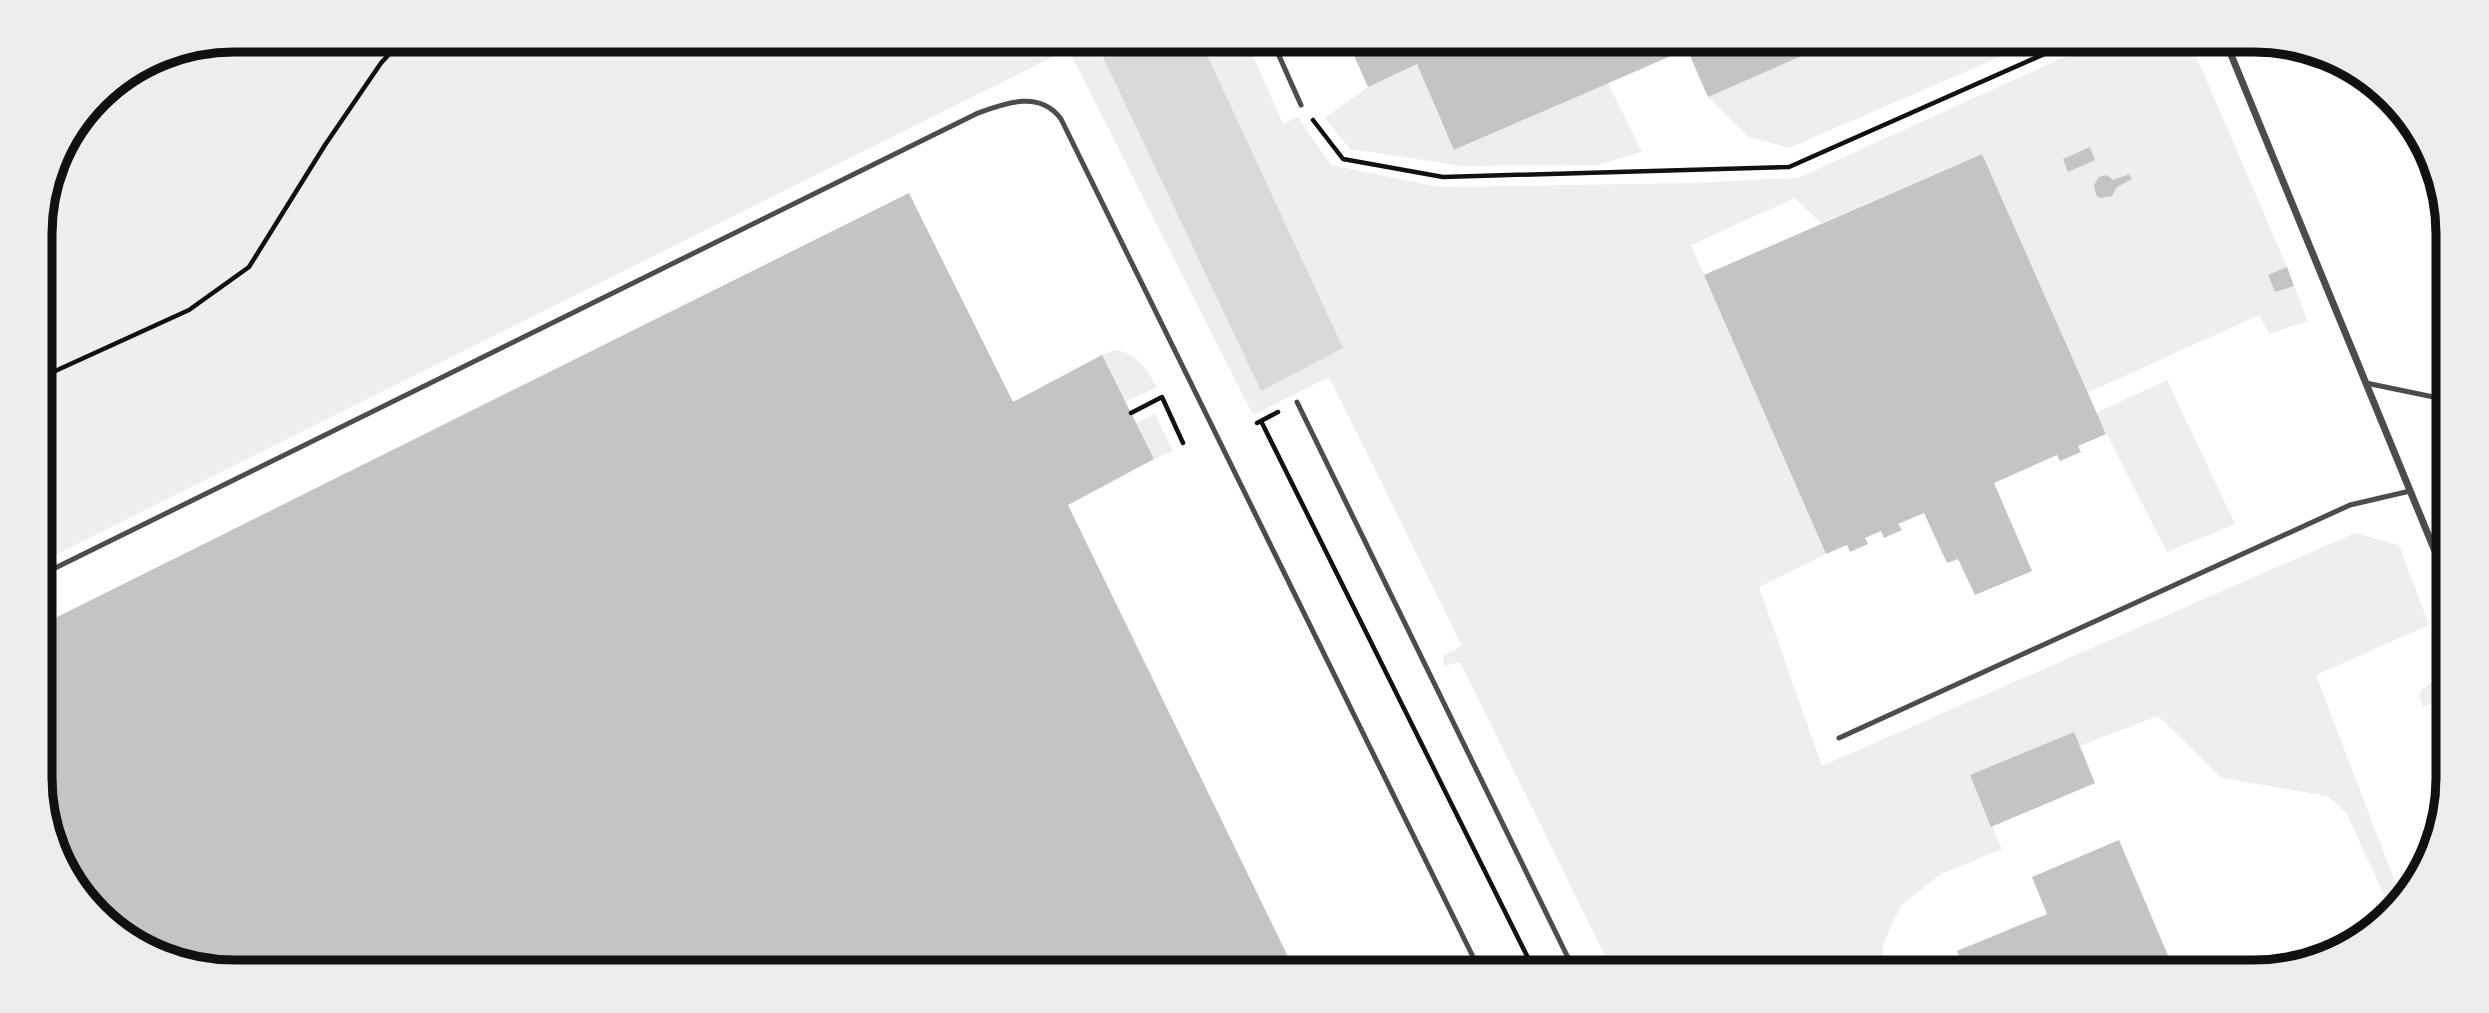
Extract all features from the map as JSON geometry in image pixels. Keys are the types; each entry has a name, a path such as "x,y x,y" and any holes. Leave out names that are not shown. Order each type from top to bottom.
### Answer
{"street":[{"path":"2230,53 2436,554"}],"lane":[{"path":"1278,53 1301,105"},
{"path":"53,569 978,113 1014,100 1040,103 1055,110 1061,119 1475,960"},
{"path":"2366,383 2436,398"},
{"path":"1297,402 1569,960"},
{"path":"1839,738 2350,505 2410,491"}],"path":[{"path":"53,372 189,310 249,267 325,145 390,53"},
{"path":"1301,105 1343,159 1443,177 1789,167 2047,53"},
{"path":"1131,413 1162,397 1183,443"},
{"path":"1261,421 1529,960"}],"shaded area":[{"path":"234,53 1060,53 53,556 53,222 56,199 66,165 83,133 124,90 154,71 199,56"},
{"path":"1070,53 1252,53 1283,124 1298,117 1331,165 1440,187 1691,183 1798,178 2073,53 2195,53 2287,267 2268,276 2275,292 2294,286 2308,321 2269,334 2259,315 2087,393 1981,154 1821,223 1795,198 1691,245 1826,554 1759,587 1822,766 2355,533 2399,545 2429,625 2316,675 2398,890 2387,902 2346,812 2327,796 2222,778 2158,716 2079,746 2073,732 1970,775 2002,849 1941,874 1901,905 1883,944 1883,960 1607,960 1460,662 1444,666 1443,656 1462,646 1329,377 1253,415"},
{"path":"1101,53 1206,53 1343,348 1261,391"},
{"path":"1807,53 2009,53 1789,148 1749,137 1708,97"},
{"path":"1417,64 1455,150 1608,83 1642,152 1597,165 1462,166 1350,149 1325,118 1368,87"},
{"path":"1115,350 1135,358 1157,387 1125,402 1102,355"},
{"path":"2167,380 2235,524 2167,552 2096,413"},
{"path":"1155,414 1173,451 1154,459 1136,423"},
{"path":"2436,682 2436,704 2435,702 2423,707 2419,697 2421,690"}],"building":[{"path":"1353,53 1678,53 1454,150 1417,64 1368,87"},
{"path":"1689,53 1808,53 1708,97"},
{"path":"2090,147 2095,160 2068,172 2063,159"},
{"path":"1982,154 2106,434 2078,446 2081,452 2060,461 2057,455 1994,483 2032,571 1975,595 1958,559 1947,563 1924,513 1898,524 1902,530 1884,538 1881,531 1865,538 1868,544 1850,552 1847,545 1826,554 1704,275"},
{"path":"2129,174 2132,179 2117,187 2112,196 2100,198 2096,195 2094,185 2099,177 2107,175 2113,180"},
{"path":"909,193 1013,402 1102,355 1154,459 1068,505 1290,960 222,960 176,951 133,930 98,899 83,880 62,837 54,803 53,779 53,619"},
{"path":"2287,267 2294,286 2275,292 2268,275"},
{"path":"2074,732 2095,783 1991,827 1970,775"},
{"path":"2119,840 2170,960 1961,960 1957,951 2047,914 2032,877"}]}
